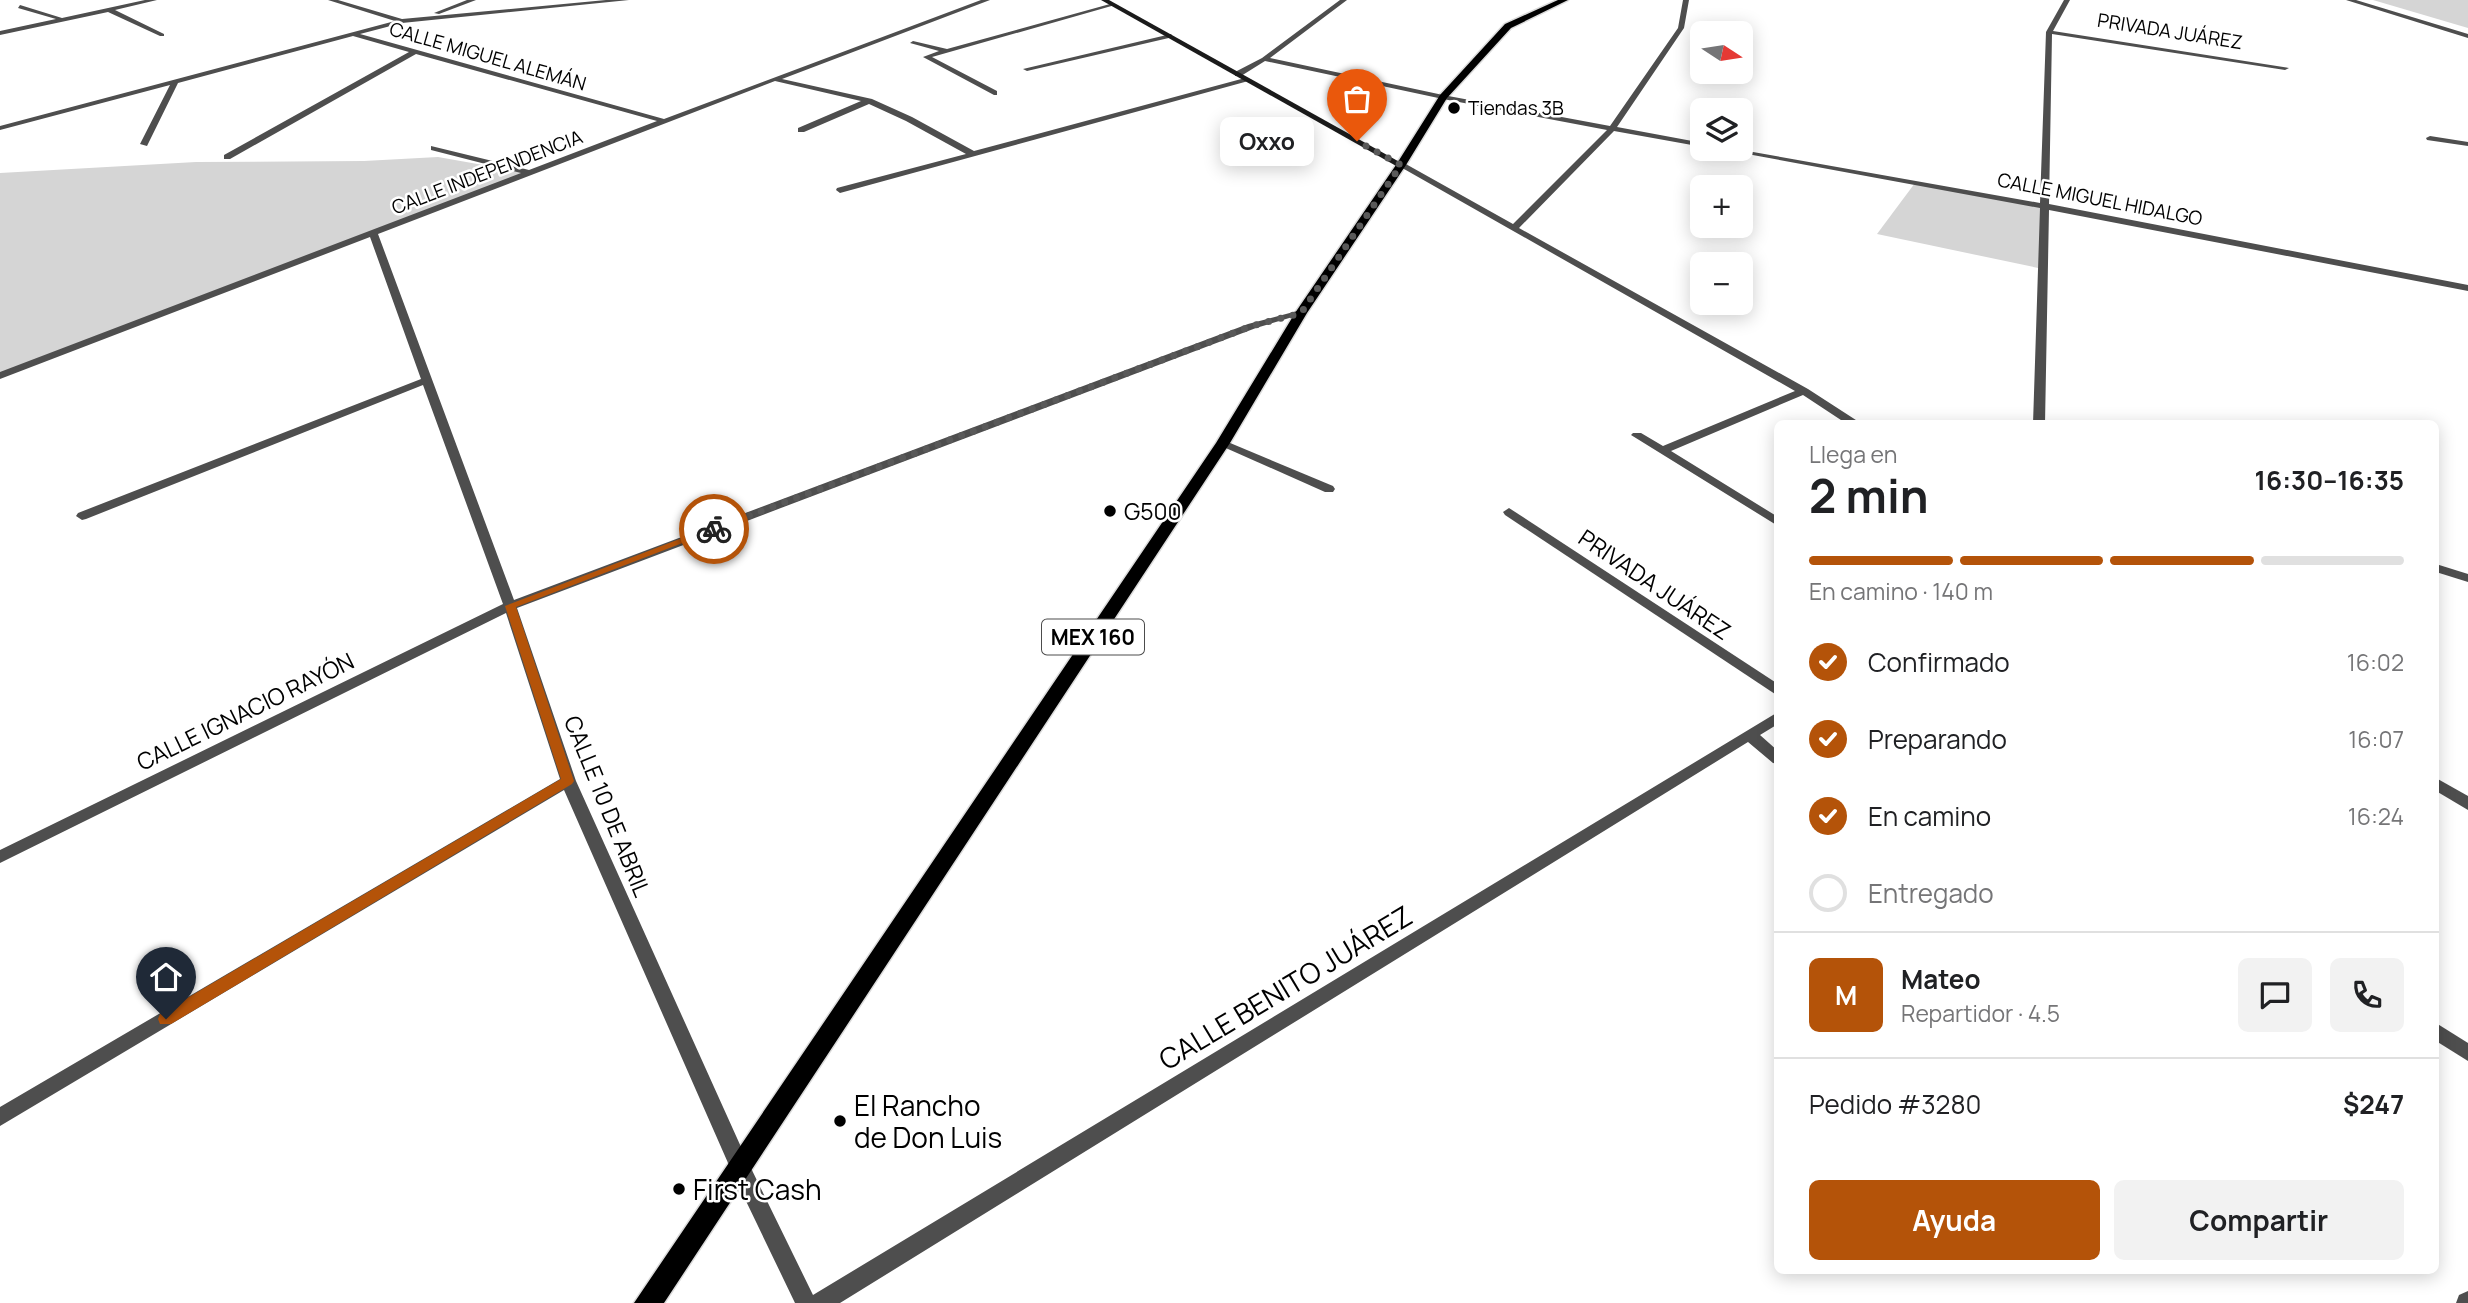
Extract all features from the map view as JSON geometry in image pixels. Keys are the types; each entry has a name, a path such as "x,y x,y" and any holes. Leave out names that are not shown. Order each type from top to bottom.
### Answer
{"main road":[{"name":"MEX 160","path":"648,1303 1223,443 1301,313 1401,165 1443,97 1508,26 1564,0"}],"street":[{"path":"0,33 153,0"},
{"path":"331,0 402,20 626,0"},
{"path":"427,18 449,7 473,0"},
{"name":"CALLE INDEPENDENCIA","path":"0,376 987,0"},
{"path":"1104,0 1515,227 1804,391 1849,420"},
{"path":"1238,74 1264,59 1345,0"},
{"path":"1515,227 1612,129 1681,28 1686,0"},
{"path":"2039,420 2049,32 2067,0"},
{"path":"2349,0 2468,36"},
{"path":"994,93 926,57 1112,5"},
{"path":"20,7 64,19"},
{"path":"109,10 162,35"},
{"name":"CALLE MIGUEL ALEMÁN","path":"353,34 402,20"},
{"name":"PRIVADA JUÁREZ","path":"2049,32 2285,68"},
{"path":"0,128 353,34"},
{"name":"CALLE MIGUEL ALEMÁN","path":"353,34 664,121"},
{"path":"1027,68 1171,36"},
{"path":"914,43 947,52"},
{"path":"227,157 415,52"},
{"path":"1264,59 1443,97 1690,143"},
{"path":"774,79 869,101 909,119 973,154"},
{"path":"840,190 1248,80"},
{"path":"144,144 175,83"},
{"path":"801,130 869,101"},
{"path":"2430,138 2468,144"},
{"path":"433,148 529,173"},
{"name":"CALLE MIGUEL HIDALGO","path":"1753,154 2044,206 2468,288"},
{"name":"CALLE 10 DE ABRIL","path":"373,233 510,606 568,781 739,1165 806,1303"},
{"name":"CALLE IGNACIO RAYÓN","path":"0,857 510,606 1252,326 1301,313"},
{"path":"82,516 427,380"},
{"path":"1662,451 1804,391"},
{"path":"1637,435 1774,520"},
{"path":"1223,443 1329,489"},
{"name":"PRIVADA JUÁREZ","path":"1509,512 1774,688"},
{"path":"2439,569 2468,578"},
{"name":"CALLE BENITO JUÁREZ","path":"820,1303 1774,720"},
{"path":"1751,736 1774,756"},
{"path":"0,1117 568,781"},
{"path":"2439,787 2468,804"},
{"path":"2439,1033 2468,1054"}],"shaded area":[{"path":"2373,0 2468,0 2468,28"},
{"path":"438,157 529,173 0,376 0,173 196,162 364,161"},
{"path":"1915,183 2044,206 2043,269 1877,234"}],"way so far":[{"path":"714,529 1252,326 1301,313 1401,165 1357,141"}],"place":[{"name":"Tiendas 3B","path":"1454,108"},
{"name":"Oxxo","path":"1357,141"},
{"name":"G500","path":"1110,511"},
{"name":"El Rancho de Don Luis","path":"840,1121"},
{"name":"First Cash","path":"679,1189"}],"route":[{"path":"166,1019 568,781 510,606 714,529"}]}
